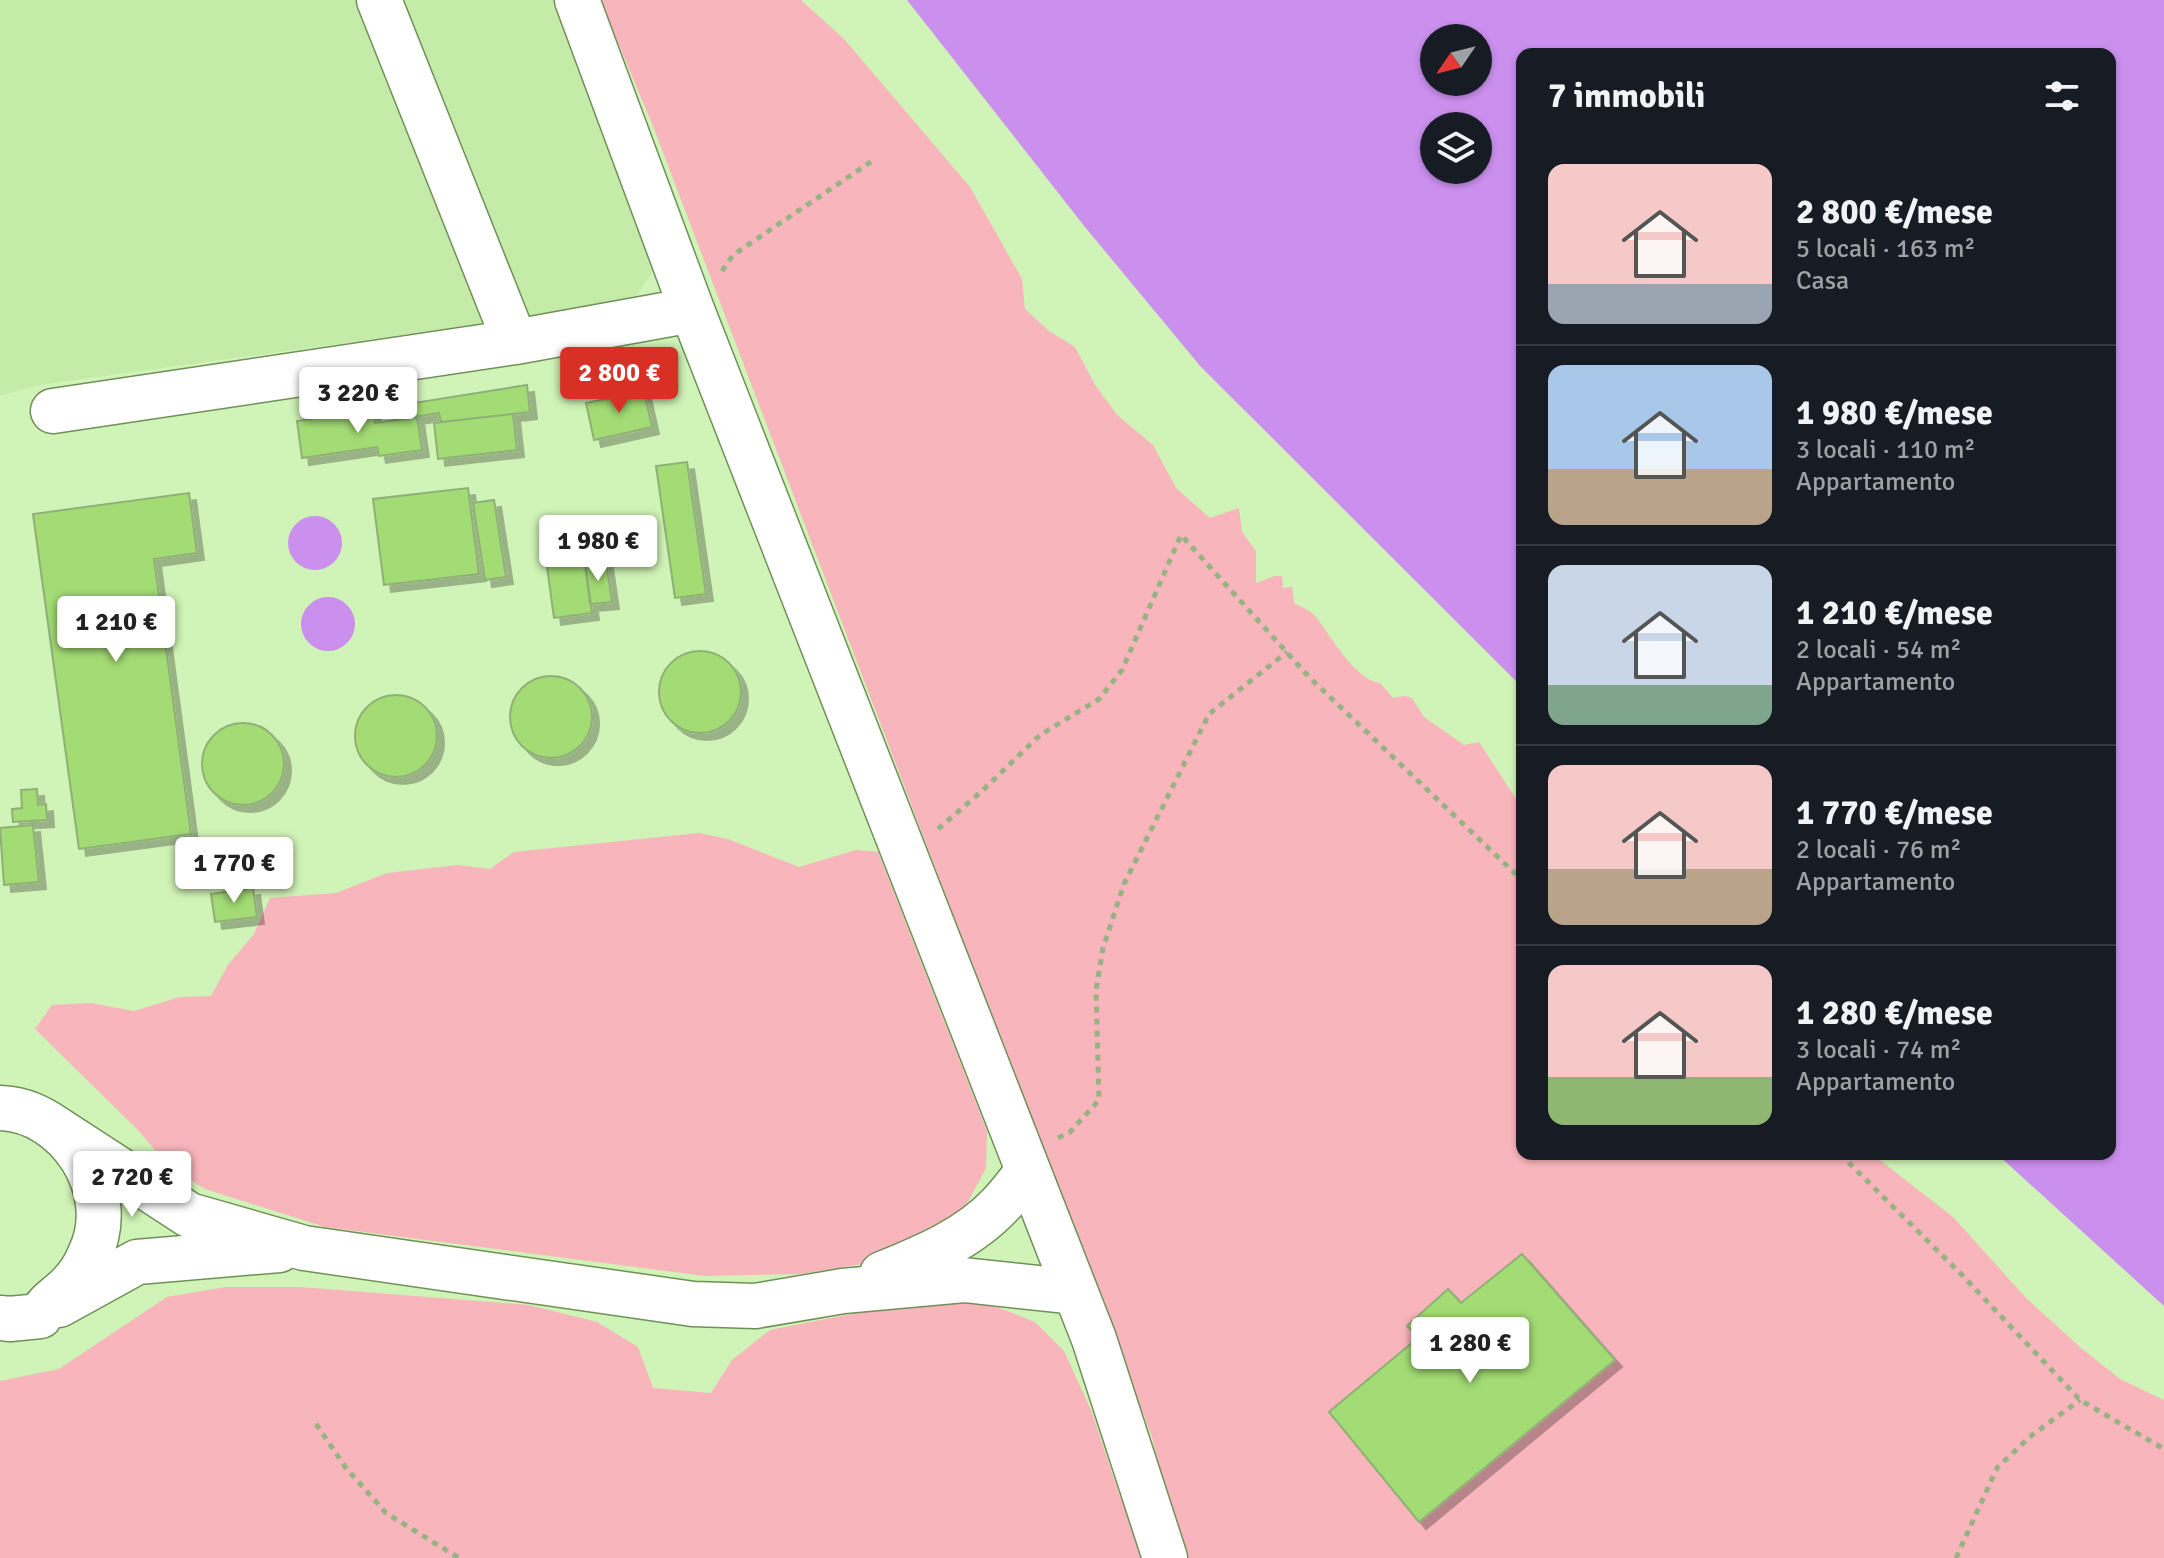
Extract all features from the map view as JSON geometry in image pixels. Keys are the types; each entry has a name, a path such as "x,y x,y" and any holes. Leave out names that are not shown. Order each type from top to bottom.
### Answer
{"street":[{"path":"379,0 515,342"},
{"path":"577,0 692,310 1094,1339 1165,1558"},
{"path":"53,411 515,342 692,310"},
{"path":"15,1111 189,1215 304,1248 693,1304 755,1306 843,1291 964,1280 1075,1292"},
{"path":"12,1320 45,1307 73,1283 92,1251 99,1215 93,1178 75,1146 15,1111"},
{"path":"843,1291 930,1255 964,1234 1000,1206 1025,1164"},
{"path":"12,1320 137,1262 304,1248"}],"path":[{"path":"692,310 733,255 875,159"},
{"path":"899,838 931,835 1040,735 1099,699 1122,670 1181,535 1310,678 1516,874"},
{"path":"1025,1164 1070,1132 1099,1100 1096,990 1103,948 1124,884 1209,714 1287,651"},
{"path":"1846,1160 1963,1276 2080,1400 2164,1449"},
{"path":"1956,1558 1997,1468 2032,1435 2080,1400"},
{"path":"316,1424 346,1468 386,1513 459,1558"}],"shaded area":[{"path":"0,0 554,0 653,257 653,271 637,295 614,302 518,319 38,385 0,396"},
{"path":"596,0 801,0 844,39 970,187 1022,279 1025,309 1049,331 1075,347 1095,385 1118,416 1153,445 1176,488 1210,518 1239,508 1242,532 1256,551 1256,583 1282,576 1283,588 1292,587 1294,603 1315,616 1361,674 1380,683 1393,698 1412,698 1424,717 1464,745 1479,742 1516,799 1516,1160 1880,1160 1953,1217 2027,1299 2081,1348 2120,1379 2164,1400 2164,1558 1180,1558 1152,1437 653,126 614,33"},
{"path":"907,0 2164,0 2164,1306 2004,1160 2116,1160 2116,48 1516,48 1516,681 1201,367 1085,227"},
{"path":"315,516 334,524 342,543 334,562 315,570 296,562 288,543 296,524"},
{"path":"328,597 347,605 355,624 347,643 328,651 309,643 301,624 309,605"},
{"path":"699,833 728,839 799,867 856,850 878,852 987,1131 986,1168 961,1215 882,1261 800,1274 705,1276 325,1227 205,1189 169,1166 137,1129 35,1029 52,1005 91,1003 134,1011 180,997 211,996 228,965 254,934 270,898 336,893 387,873 458,865 490,869 514,852"},
{"path":"225,1287 300,1287 529,1305 597,1322 638,1347 653,1388 711,1393 732,1360 770,1330 953,1294 995,1306 1035,1322 1064,1351 1091,1410 1119,1494 1148,1558 0,1558 0,1381 59,1369 167,1297"}],"building":[{"path":"527,385 530,412 441,422 439,413 403,419 401,405"},
{"path":"644,391 652,427 594,440 586,403"},
{"path":"373,409 375,423 417,417 422,450 379,456 377,447 302,458 297,421"},
{"path":"513,414 517,450 438,459 434,423"},
{"path":"687,462 706,594 675,598 656,466"},
{"path":"468,488 479,574 384,585 373,499"},
{"path":"189,493 197,553 154,559 191,834 79,849 33,514"},
{"path":"494,500 506,577 485,580 473,503"},
{"path":"583,546 592,613 554,618 545,552"},
{"path":"606,561 612,602 590,604 585,564"},
{"path":"700,651 716,654 729,663 738,676 741,692 738,708 729,721 716,730 700,733 684,730 671,721 662,708 659,692 662,676 671,663 684,654"},
{"path":"551,676 567,679 580,688 589,701 592,717 589,733 580,746 567,755 551,758 535,755 522,746 513,733 510,717 513,701 522,688 535,679"},
{"path":"396,695 412,698 425,707 434,720 437,736 434,752 425,765 412,774 396,777 380,774 367,765 358,752 355,736 358,720 367,707 380,698"},
{"path":"243,723 259,726 272,735 281,748 284,764 281,780 272,793 259,802 243,805 227,802 214,793 205,780 202,764 205,748 214,735 227,726"},
{"path":"37,789 38,805 46,804 47,820 13,822 12,809 22,808 21,790"},
{"path":"33,825 39,882 4,885 0,828"},
{"path":"237,847 239,865 219,867 217,849"},
{"path":"253,888 257,917 215,922 211,894"},
{"path":"1522,1254 1615,1360 1419,1522 1329,1412 1419,1337 1407,1326 1448,1289 1461,1303"}]}
